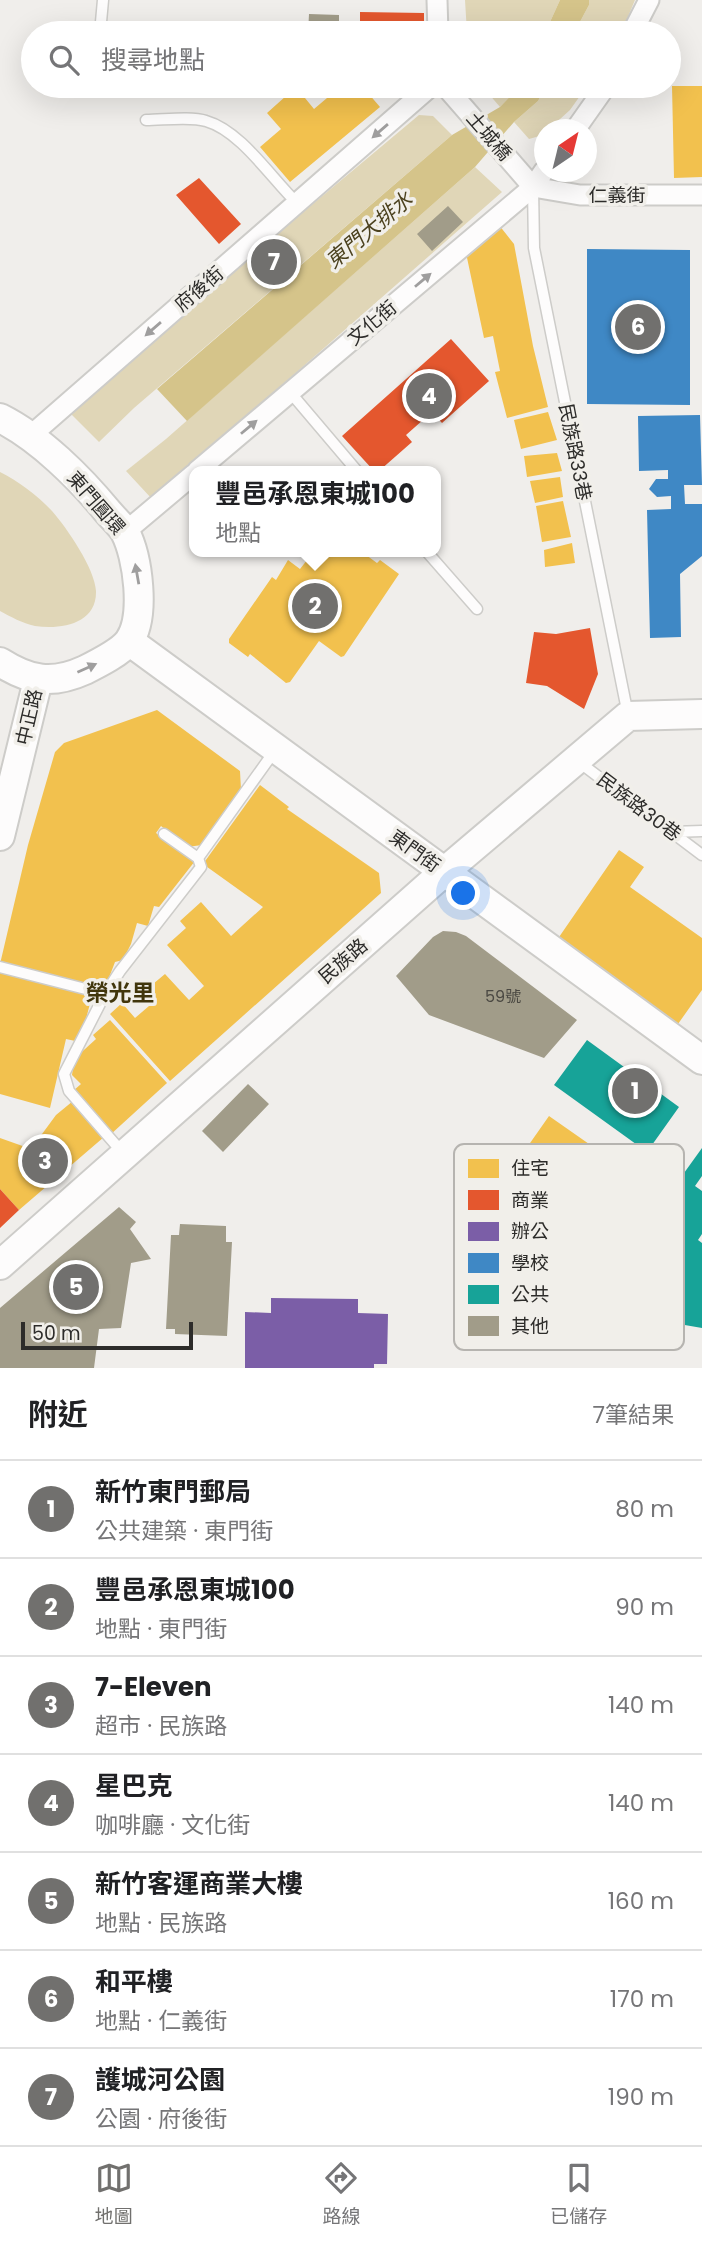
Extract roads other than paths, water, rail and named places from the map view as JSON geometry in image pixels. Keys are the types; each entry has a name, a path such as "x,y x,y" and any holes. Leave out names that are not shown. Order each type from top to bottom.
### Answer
{"street":[{"path":"437,0 438,21"},
{"path":"638,21 649,0"},
{"name":"府後街","path":"29,437 417,98"},
{"name":"土城橋","path":"457,98 534,174"},
{"path":"583,119 598,98"},
{"name":"文化街","path":"203,466 535,182"},
{"name":"仁義街","path":"546,182 575,195 702,195"},
{"name":"東門圓環","path":"0,418 29,437 89,489 125,532 135,563 139,588 138,615 129,641"},
{"name":"文化街","path":"125,532 189,478"},
{"path":"0,662 38,680 60,678 102,662 129,641"},
{"name":"東門街","path":"129,641 702,1060"},
{"name":"中正路","path":"0,836 38,680"},
{"path":"628,716 702,714"},
{"name":"民族路","path":"2,1262 444,872 628,716"}],"lane":[{"path":"101,21 103,0"},
{"path":"146,120 205,120 225,130 243,144 297,203"},
{"name":"民族路33巷","path":"539,182 534,248 628,716"},
{"path":"290,392 353,466"},
{"path":"431,557 477,609"},
{"path":"198,858 276,749"},
{"name":"民族路30巷","path":"576,760 702,855"},
{"path":"672,832 702,831"},
{"path":"123,1154 69,1091 64,1073 120,971 201,867 198,858 164,834"},
{"path":"0,967 105,994"}],"water":[{"path":"560,0 589,0 580,21 550,21"},
{"name":"東門大排水","path":"509,98 540,98 514,122 475,167 187,421 157,389 452,135 500,107"}],"place":[{"name":"護城河公園","path":"274,262"},
{"name":"和平樓","path":"638,327"},
{"name":"星巴克","path":"429,396"},
{"name":"豐邑承恩東城100","path":"315,606"},
{"name":"新竹東門郵局","path":"635,1091"},
{"name":"7-Eleven","path":"45,1161"},
{"name":"新竹客運商業大樓","path":"76,1287"}],"district":[{"name":"榮光里","path":"120,993"}]}
